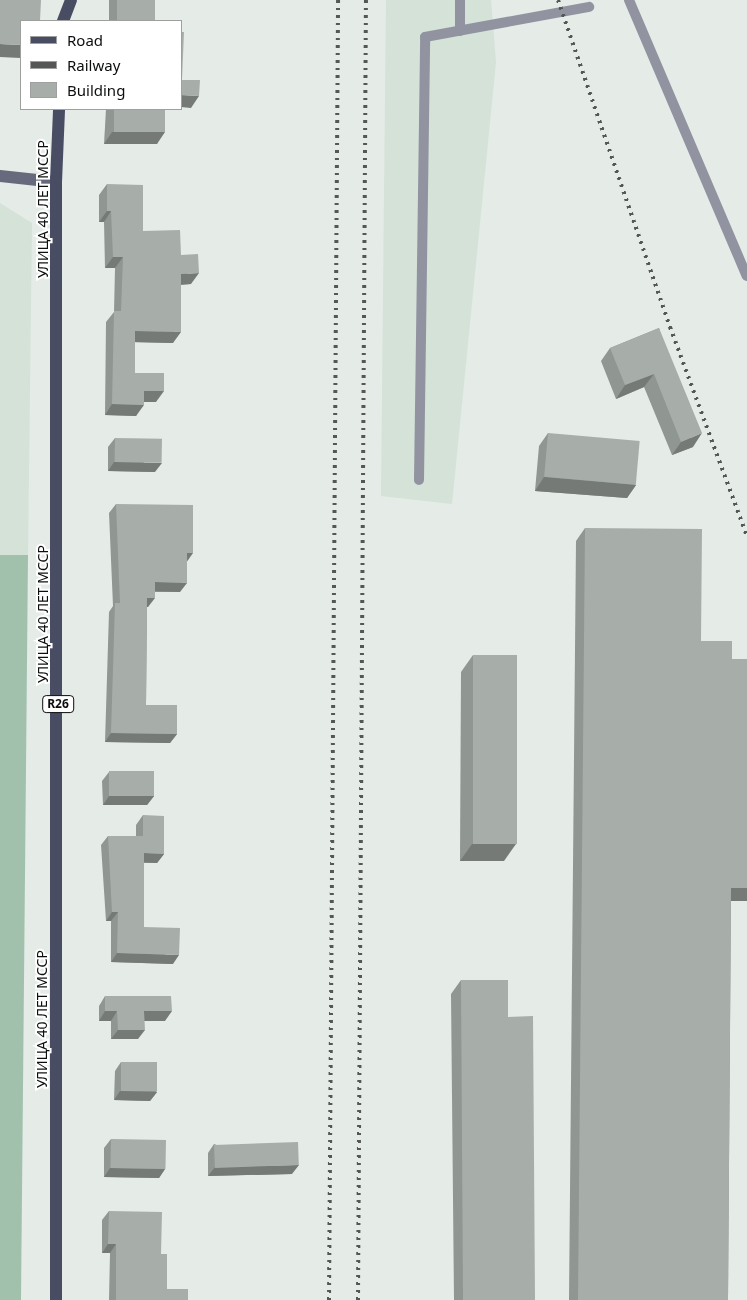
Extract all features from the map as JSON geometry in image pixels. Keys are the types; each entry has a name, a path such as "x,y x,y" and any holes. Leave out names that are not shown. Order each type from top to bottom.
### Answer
{"main road":[{"path":"63,20 64,0"},
{"path":"63,20 71,0"},
{"name":"УЛИЦА 40 ЛЕТ МССР","path":"56,1300 56,182 59,110"}],"street":[{"path":"0,176 56,182"}],"lane":[{"path":"460,0 460,31"},
{"path":"629,0 747,276"},
{"path":"419,480 426,37 589,7"}],"shaded area":[{"path":"386,0 491,0 496,62 452,504 381,496"},
{"path":"0,203 32,223 28,555 0,555"}],"green space":[{"path":"0,555 28,555 21,1300 0,1300"}],"building":[{"path":"0,0 41,0 40,20 20,20 20,45 0,44"},
{"path":"117,0 155,0 155,20 117,20"},
{"path":"182,32 184,32 182,80"},
{"path":"182,80 200,80 199,96 182,95"},
{"path":"114,110 165,110 165,132 114,132"},
{"path":"107,184 143,185 143,231 180,230 181,255 198,254 199,273 181,274 181,332 135,331 135,373 164,373 164,391 144,391 144,405 112,404 114,311 121,311 123,257 113,257 111,211 107,211"},
{"path":"659,328 702,433 681,442 654,374 625,385 610,348"},
{"path":"548,433 640,441 636,485 544,477"},
{"path":"115,438 162,439 162,463 115,462"},
{"path":"116,504 193,505 193,553 187,553 187,583 155,582 155,598 147,598 146,705 177,705 177,734 111,733 115,603 120,603"},
{"path":"585,528 702,529 701,641 732,641 732,659 747,659 747,888 731,888 728,1300 578,1300"},
{"path":"473,655 517,655 517,844 473,844"},
{"path":"109,771 154,771 154,796 109,796"},
{"path":"143,815 164,816 164,854 144,853 144,927 180,928 179,955 117,953 118,912 112,912 108,836 143,836"},
{"path":"461,980 508,980 508,1017 533,1016 535,1300 463,1300"},
{"path":"105,996 171,996 172,1011 144,1011 145,1030 118,1030 117,1011 105,1011"},
{"path":"121,1062 157,1062 157,1091 121,1091"},
{"path":"111,1139 166,1140 165,1169 110,1168"},
{"path":"298,1142 299,1165 215,1168 214,1145"},
{"path":"109,1211 162,1212 161,1254 167,1254 167,1289 188,1289 188,1300 116,1300 116,1244 108,1244"}],"railway":[{"path":"329,1300 338,0"},
{"path":"358,1300 366,0"},
{"path":"558,0 670,327 747,536"}]}
